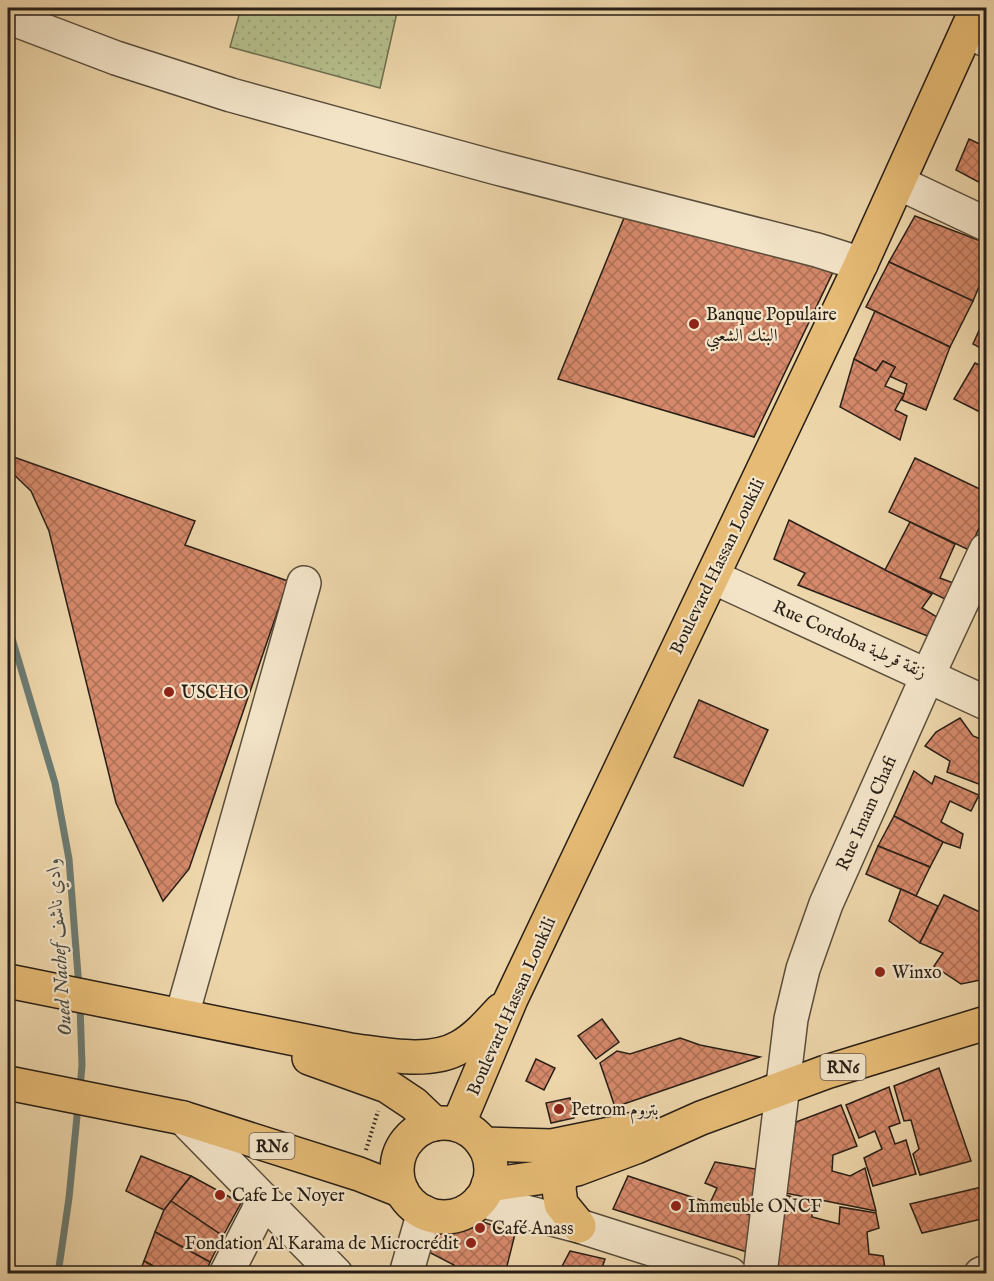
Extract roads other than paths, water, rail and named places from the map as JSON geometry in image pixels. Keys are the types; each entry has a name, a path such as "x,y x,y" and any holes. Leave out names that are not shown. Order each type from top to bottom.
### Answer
{"main road":[{"name":"Boulevard Hassan Loukili","path":"459,1131 511,999 599,810 713,577 899,183 977,26"},
{"path":"8,981 350,1050 397,1056 432,1056 459,1048 488,1024 511,999"},
{"path":"185,1016 387,1086 459,1131 491,1164 484,1192"},
{"name":"RN6","path":"8,1083 183,1118 359,1174 444,1216 454,1215 472,1207 484,1192 561,1173 636,1147 701,1118 826,1072 987,1023"},
{"name":"RN6","path":"459,1131 552,1146 701,1118"},
{"path":"413,1201 398,1179 397,1167 405,1143 413,1134 424,1128 459,1131"},
{"path":"561,1173 559,1189 561,1204 579,1226"}],"street":[{"path":"8,17 116,58 231,95 497,168 817,250 861,264"},
{"path":"899,183 987,224"},
{"name":"Rue Imam Chafi","path":"760,1274 791,1019 803,969 826,904 928,675 987,550"},
{"name":"Rue Cordoba زنقة قرطبة","path":"713,577 987,703"},
{"path":"185,1016 304,583"},
{"path":"183,1118 336,1274"},
{"path":"484,1192 579,1226 730,1274"},
{"path":"226,1274 264,1200"},
{"path":"406,1274 413,1201"},
{"path":"981,1274 987,1272"}],"waterway":[{"name":"Oued Nachef وادي ناشف","path":"8,625 55,783 69,859 79,988"},
{"name":"Oued Nachef وادي ناشف","path":"80,1005 82,1065 80,1089"},
{"name":"Oued Nachef وادي ناشف","path":"58,1274 69,1198 78,1106"}],"place":[{"name":"Banque Populaire البنك الشعبي","path":"694,324"},
{"name":"USCHO","path":"169,692"},
{"name":"Winxo","path":"880,972"},
{"name":"Petrom بتروم","path":"559,1109"},
{"name":"Cafe Le Noyer","path":"220,1195"},
{"name":"Immeuble ONCF","path":"676,1206"},
{"name":"Café Anass","path":"480,1228"},
{"name":"Fondation Al Karama de Microcrédit","path":"471,1243"}]}
